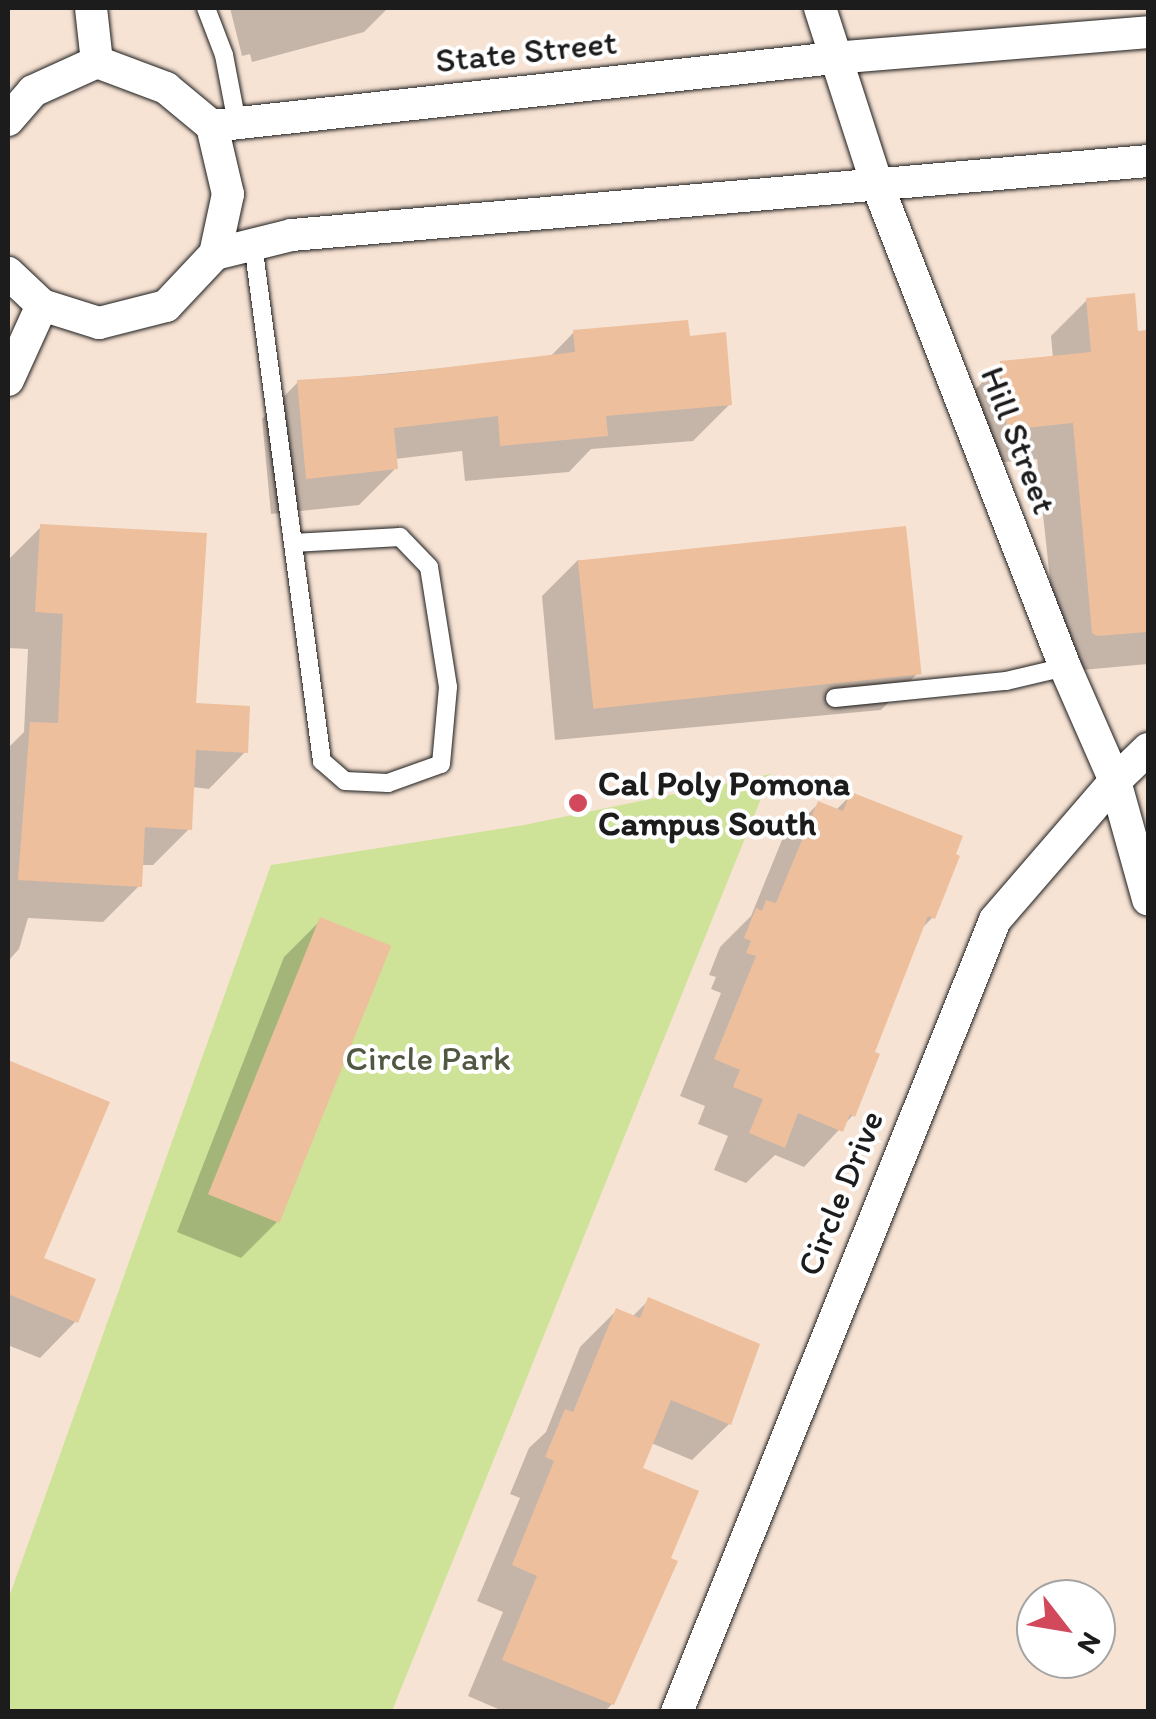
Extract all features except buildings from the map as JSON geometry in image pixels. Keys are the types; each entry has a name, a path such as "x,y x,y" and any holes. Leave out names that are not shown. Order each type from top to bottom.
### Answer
{"street":[{"path":"91,8 96,62"},
{"name":"Hill Street","path":"820,8 876,184 1064,668 1115,780 1148,900"},
{"name":"State Street","path":"225,124 834,58 1148,32"},
{"path":"8,120 32,91 96,62 166,88 225,124 228,194 215,254 166,306 99,323 42,306 8,273"},
{"path":"215,254 292,235 1148,161"},
{"path":"8,380 42,306"},
{"name":"Circle Drive","path":"676,1712 994,920 1115,780 1148,749"}],"lane":[{"path":"206,8 224,54 225,124"},
{"path":"253,244 322,760 345,781 388,783 440,764 448,687 429,567 400,537 294,542"},
{"path":"835,698 1006,681 1064,668"}],"shaded area":[{"name":"Cal Poly Pomona Campus South","path":"8,8 1148,8 1148,1711 8,1712"}],"green space":[{"name":"Circle Park","path":"771,774 392,1711 8,1711 8,1600 271,865 524,825"}],"place":[{"name":"Cal Poly Pomona Campus South","path":"578,803"}]}
